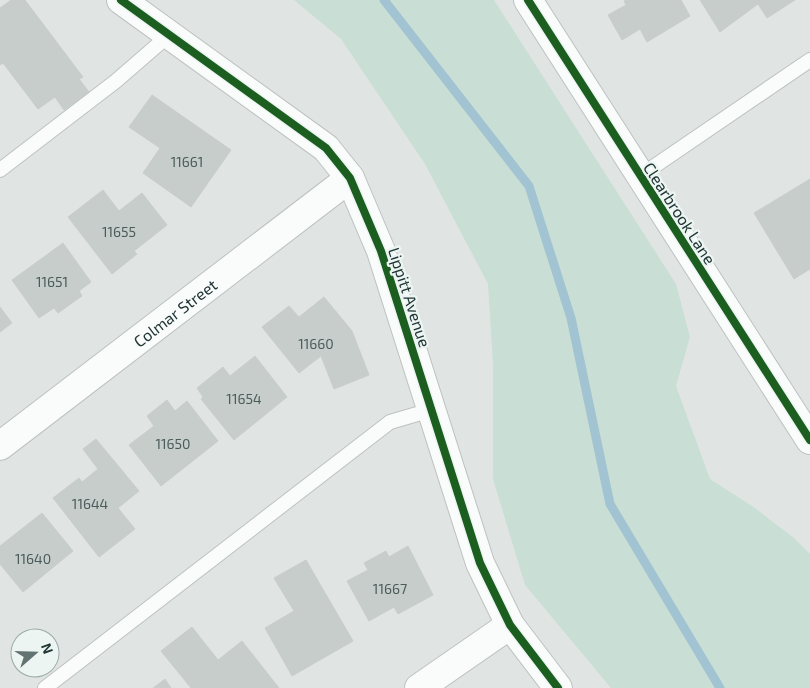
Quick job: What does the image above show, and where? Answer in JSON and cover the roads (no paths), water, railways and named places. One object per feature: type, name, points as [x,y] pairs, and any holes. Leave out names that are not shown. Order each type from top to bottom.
[{"type":"street","name":"Lippitt Avenue","points":[[121,0],[326,148],[350,178],[381,251],[480,563],[510,625],[558,688]]},
{"type":"street","name":"Clearbrook Lane","points":[[528,0],[810,440]]},
{"type":"street","name":"Colmar Street","points":[[0,446],[350,178]]},
{"type":"street","points":[[419,688],[510,625]]},
{"type":"lane","points":[[0,170],[116,81],[169,35]]},
{"type":"lane","points":[[640,176],[810,60]]},
{"type":"lane","points":[[45,688],[390,422],[432,410]]},
{"type":"waterway","points":[[384,0],[529,186],[571,318],[610,504],[720,688]]}]
